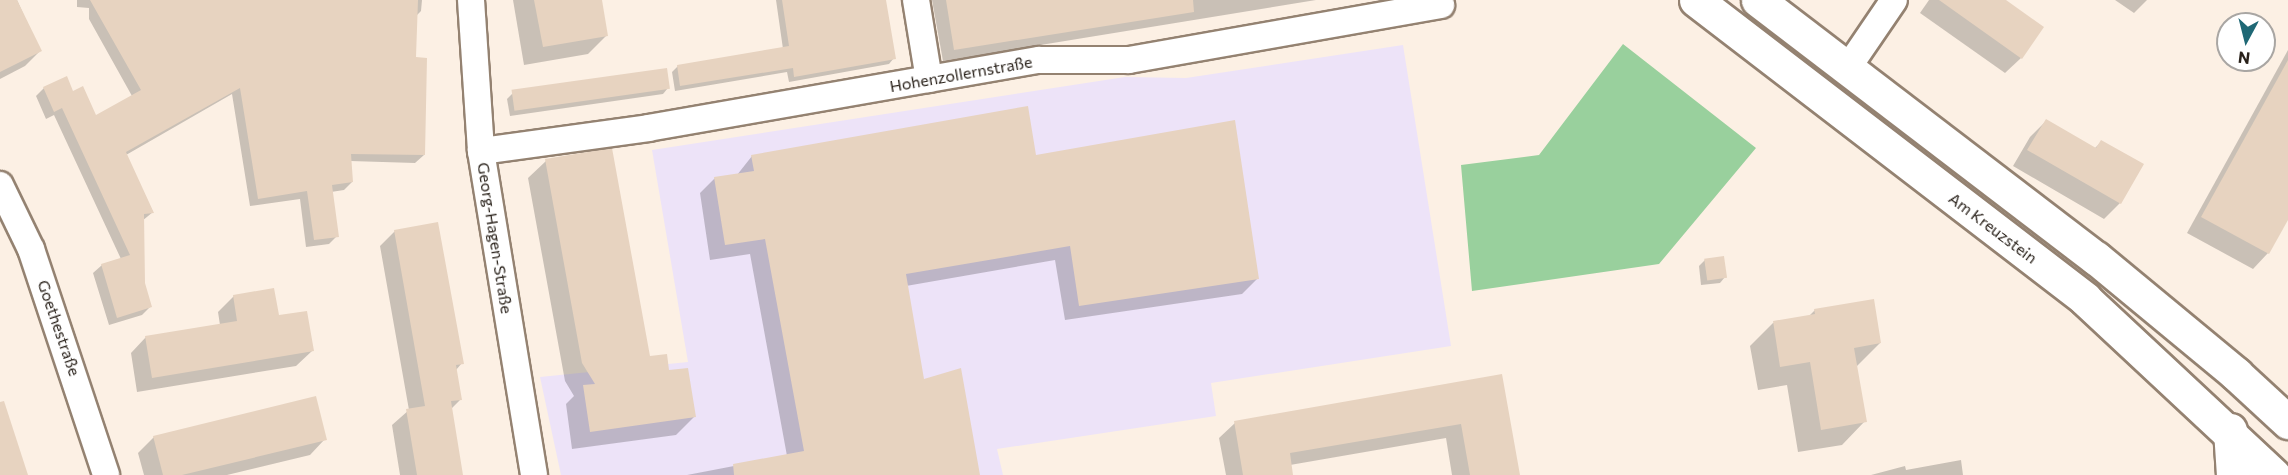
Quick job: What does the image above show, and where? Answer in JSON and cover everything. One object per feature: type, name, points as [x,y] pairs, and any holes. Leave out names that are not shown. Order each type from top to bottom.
[{"type":"main road","name":"Am Kreuzstein","points":[[1696,0],[2085,299],[2230,430],[2274,475]]},
{"type":"main road","points":[[1758,0],[2096,258],[2236,374],[2288,422]]},
{"type":"main road","points":[[2230,430],[2233,475]]},
{"type":"street","name":"Georg-Hagen-Straße","points":[[471,0],[481,151],[534,475]]},
{"type":"street","points":[[916,0],[929,79]]},
{"type":"street","points":[[1847,69],[1894,0]]},
{"type":"street","name":"Hohenzollernstraße","points":[[481,151],[648,128],[1040,60],[1129,60],[1441,5]]},
{"type":"street","name":"Goethestraße","points":[[0,185],[31,249],[106,475]]},
{"type":"shaded area","points":[[1403,45],[1451,346],[1211,383],[1216,416],[997,449],[1003,475],[561,475],[540,377],[688,362],[652,150],[1125,77],[1186,78]]},
{"type":"green space","points":[[1623,44],[1756,148],[1659,264],[1472,291],[1461,165],[1539,155]]},
{"type":"building","points":[[0,0],[17,0],[42,51],[0,72]]},
{"type":"building","points":[[90,0],[418,0],[416,57],[427,58],[425,155],[351,154],[353,182],[332,185],[339,237],[314,240],[307,191],[258,199],[240,88],[126,152],[154,213],[144,214],[145,283],[152,307],[117,318],[101,264],[130,255],[62,108],[54,112],[43,87],[67,76],[73,91],[83,86],[96,115],[141,90]]},
{"type":"building","points":[[534,0],[602,0],[608,36],[543,47]]},
{"type":"building","points":[[782,0],[886,0],[896,59],[794,77],[793,68],[680,86],[677,65],[789,46]]},
{"type":"building","points":[[946,0],[1193,0],[1194,12],[954,50]]},
{"type":"building","points":[[1939,0],[2006,0],[2044,27],[2022,59]]},
{"type":"building","points":[[2288,60],[2288,220],[2269,254],[2201,217]]},
{"type":"building","points":[[667,68],[670,89],[514,111],[512,90]]},
{"type":"building","points":[[1028,106],[1036,155],[1235,120],[1259,279],[1079,306],[1070,246],[906,274],[924,379],[961,368],[980,475],[734,475],[733,464],[804,451],[765,239],[725,245],[714,177],[754,171],[751,155]]},
{"type":"building","points":[[2046,119],[2096,148],[2101,140],[2144,164],[2121,204],[2027,150]]},
{"type":"building","points":[[612,148],[650,356],[667,354],[669,370],[688,368],[696,417],[590,432],[583,385],[595,384],[582,363],[545,159]]},
{"type":"building","points":[[438,222],[464,364],[456,365],[462,400],[451,401],[463,475],[417,475],[406,409],[425,406],[394,230]]},
{"type":"building","points":[[1724,256],[1727,278],[1707,281],[1704,259]]},
{"type":"building","points":[[274,288],[279,315],[307,311],[314,351],[152,378],[145,336],[237,321],[233,295]]},
{"type":"building","points":[[1874,299],[1881,343],[1854,348],[1867,422],[1821,430],[1810,362],[1780,367],[1773,321],[1815,314],[1814,309]]},
{"type":"building","points":[[1502,374],[1520,475],[1470,475],[1461,424],[1290,453],[1293,475],[1243,475],[1234,421]]},
{"type":"building","points":[[316,396],[327,440],[182,475],[163,475],[153,436]]},
{"type":"building","points":[[4,401],[28,475],[0,475],[0,402]]}]
